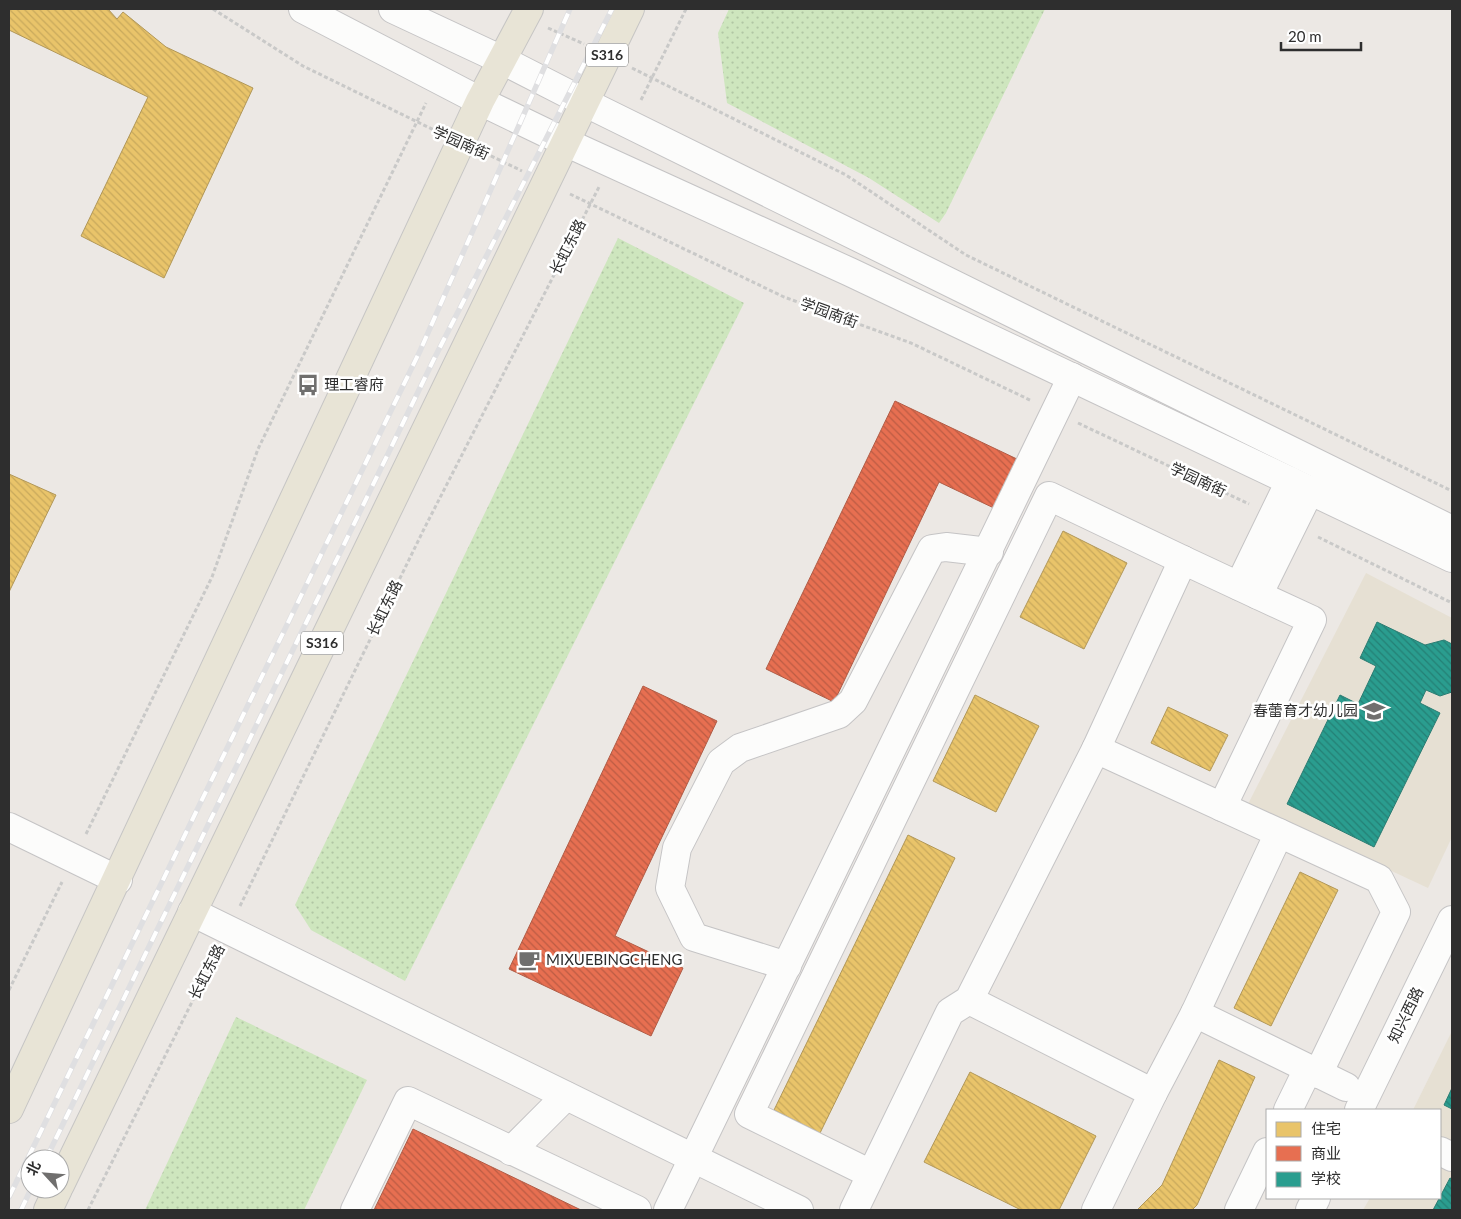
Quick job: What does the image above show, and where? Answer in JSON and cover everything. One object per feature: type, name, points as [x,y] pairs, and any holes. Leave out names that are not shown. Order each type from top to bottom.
[{"type":"main road","name":"S316","points":[[70,1163],[630,9]]},
{"type":"main road","points":[[9,1109],[118,880],[480,101],[527,13]]},
{"type":"street","points":[[303,9],[480,101],[565,142],[850,272],[1452,558]]},
{"type":"street","points":[[393,9],[502,60],[1452,530]]},
{"type":"street","points":[[668,1210],[989,552],[1072,377]]},
{"type":"street","points":[[1249,590],[1300,486]]},
{"type":"street","points":[[871,1174],[749,1114],[1049,496],[1312,620],[1222,807]]},
{"type":"street","points":[[787,966],[694,937],[670,888],[677,848],[721,762],[740,748],[839,714],[853,701],[932,550],[946,547],[989,552]]},
{"type":"street","points":[[854,1210],[950,1012],[969,1000],[1096,749],[1183,560]]},
{"type":"street","points":[[1096,749],[1379,879],[1396,912],[1313,1071],[1289,1109]]},
{"type":"street","points":[[9,827],[118,880]]},
{"type":"street","points":[[1096,1210],[1153,1093],[1195,1014],[1279,834]]},
{"type":"street","points":[[192,912],[800,1210]]},
{"type":"street","name":"知兴西路","points":[[1352,1099],[1452,920]]},
{"type":"street","points":[[969,1000],[1153,1093]]},
{"type":"street","points":[[1195,1014],[1313,1071],[1352,1099]]},
{"type":"street","points":[[512,1150],[566,1096]]},
{"type":"street","points":[[355,1210],[408,1101],[636,1210]]},
{"type":"street","points":[[1441,1151],[1452,1157]]},
{"type":"street","points":[[1239,1210],[1266,1154]]},
{"type":"path","name":"学园南街","points":[[213,9],[304,66],[417,124],[461,142],[784,297],[911,343],[1283,520],[1452,603]]},
{"type":"path","points":[[630,123],[686,9]]},
{"type":"path","points":[[527,13],[846,175],[966,255],[1452,491]]},
{"type":"path","points":[[9,990],[212,577],[258,449],[438,79]]},
{"type":"path","name":"长虹东路","points":[[88,1210],[228,930],[424,529],[612,162]]},
{"type":"shaded area","name":"春蕾育才幼儿园","points":[[1366,573],[1452,618],[1452,837],[1428,888],[1248,804]]},
{"type":"shaded area","points":[[1452,1031],[1452,1210],[1363,1210],[1369,1199],[1441,1199],[1441,1109],[1413,1109]]},
{"type":"green space","points":[[729,9],[1045,9],[946,213],[939,223],[869,178],[727,103],[718,33]]},
{"type":"green space","points":[[618,238],[744,303],[405,981],[311,930],[295,905]]},
{"type":"green space","points":[[236,1017],[367,1080],[304,1210],[145,1210]]},
{"type":"building: 住宅","points":[[9,9],[108,9],[117,19],[123,12],[166,47],[253,88],[164,278],[81,236],[148,97],[9,30]]},
{"type":"building: 住宅","points":[[9,474],[56,495],[9,592]]},
{"type":"building: 住宅","points":[[1063,531],[1127,563],[1084,649],[1020,617]]},
{"type":"building: 住宅","points":[[975,695],[1039,726],[996,812],[933,781]]},
{"type":"building: 住宅","points":[[1168,707],[1228,735],[1210,771],[1151,743]]},
{"type":"building: 住宅","points":[[908,835],[955,858],[820,1133],[774,1110]]},
{"type":"building: 住宅","points":[[1300,872],[1338,890],[1271,1026],[1234,1008]]},
{"type":"building: 住宅","points":[[1219,1060],[1255,1077],[1197,1205],[1192,1210],[1137,1210],[1162,1185]]},
{"type":"building: 住宅","points":[[970,1072],[1096,1136],[1059,1210],[1021,1210],[924,1162]]},
{"type":"building: 商业","points":[[895,401],[1019,460],[996,509],[939,482],[834,702],[766,669]]},
{"type":"building: 商业","points":[[643,686],[717,721],[615,936],[683,968],[651,1036],[509,969]]},
{"type":"building: 商业","points":[[413,1129],[581,1210],[374,1210]]},
{"type":"building: 学校","points":[[1377,622],[1425,645],[1444,640],[1452,644],[1452,692],[1440,696],[1426,690],[1420,703],[1440,713],[1374,847],[1287,804],[1340,695],[1358,704],[1376,666],[1360,658]]},
{"type":"building: 学校","points":[[1452,1088],[1452,1109],[1444,1105]]},
{"type":"building: 学校","points":[[1450,1178],[1452,1179],[1452,1210],[1433,1210],[1439,1199],[1441,1199],[1441,1195]]},
{"type":"railway","points":[[9,1197],[420,351],[570,9]]},
{"type":"railway","points":[[51,1149],[434,359],[612,9]]},
{"type":"railway","points":[[21,1210],[26,1199]]},
{"type":"place","name":"理工睿府","points":[[308,385]]},
{"type":"place","name":"春蕾育才幼儿园","points":[[1374,711]]},
{"type":"place","name":"MIXUEBINGCHENG","points":[[529,960]]}]
